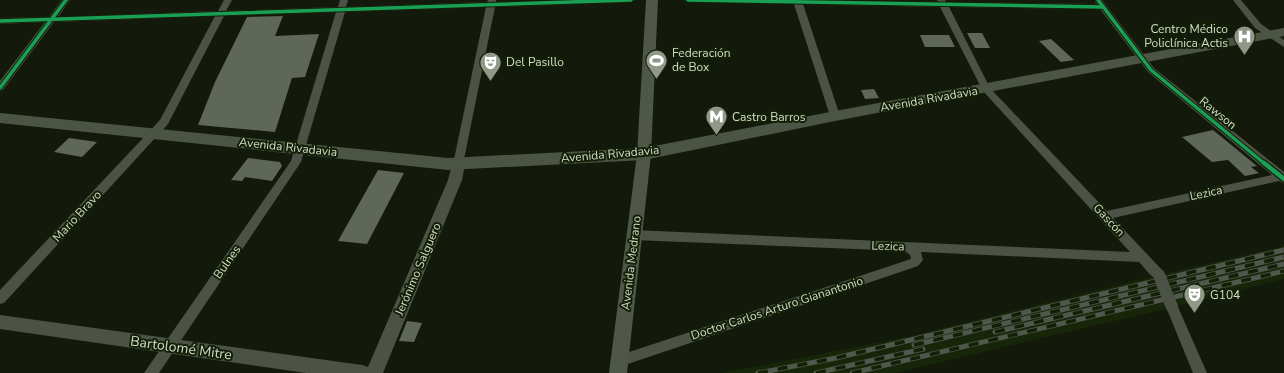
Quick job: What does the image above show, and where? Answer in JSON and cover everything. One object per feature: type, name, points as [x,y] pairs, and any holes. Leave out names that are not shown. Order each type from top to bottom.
[{"type":"main road","name":"Avenida Medrano","points":[[618,367],[644,154],[652,0]]},
{"type":"main road","name":"Avenida Rivadavia","points":[[0,118],[458,164],[644,154],[835,116],[1142,60],[1284,32]]},
{"type":"street","points":[[0,88],[66,0]]},
{"type":"street","name":"Mario Bravo","points":[[0,298],[164,122],[228,0]]},
{"type":"street","points":[[0,21],[221,13],[343,4],[631,0]]},
{"type":"street","points":[[688,0],[1101,4]]},
{"type":"street","points":[[1237,0],[1258,26],[1284,44]]},
{"type":"street","points":[[797,1],[835,116]]},
{"type":"street","points":[[458,164],[491,2]]},
{"type":"street","name":"Gascón","points":[[942,3],[986,89],[1158,275],[1200,373]]},
{"type":"street","name":"Bulnes","points":[[151,373],[296,162],[343,4]]},
{"type":"street","name":"Rawson","points":[[1101,4],[1151,70],[1283,177]]},
{"type":"street","name":"Jerónimo Salguero","points":[[374,373],[455,180],[458,164]]},
{"type":"street","name":"Lezica","points":[[1105,216],[1283,177]]},
{"type":"street","name":"Lezica","points":[[633,235],[1142,257]]},
{"type":"street","name":"Doctor Carlos Arturo Gianantonio","points":[[618,367],[914,263],[917,260],[917,255],[908,246]]},
{"type":"street","name":"Bartolomé Mitre","points":[[0,322],[362,373]]},
{"type":"shaded area","points":[[1284,246],[1284,279],[1161,310],[895,373],[722,373],[907,337]]},
{"type":"building","points":[[283,16],[275,36],[319,34],[305,77],[292,78],[275,132],[198,125],[215,82],[247,17]]},
{"type":"building","points":[[967,33],[982,33],[990,48],[975,48]]},
{"type":"building","points":[[920,35],[949,35],[955,47],[925,47]]},
{"type":"building","points":[[1051,39],[1074,60],[1061,62],[1039,41]]},
{"type":"building","points":[[874,89],[879,98],[865,99],[861,90]]},
{"type":"building","points":[[1213,130],[1257,166],[1251,167],[1259,173],[1245,176],[1228,160],[1212,162],[1182,137]]},
{"type":"building","points":[[69,138],[97,142],[82,157],[54,152]]},
{"type":"building","points":[[248,158],[280,162],[282,166],[272,181],[245,177],[242,181],[231,180]]},
{"type":"building","points":[[378,170],[404,173],[367,244],[338,241]]},
{"type":"building","points":[[407,321],[422,323],[414,342],[399,341]]},
{"type":"railway","points":[[758,373],[836,358],[1284,250]]},
{"type":"railway","points":[[914,345],[1284,257]]},
{"type":"railway","points":[[995,332],[1284,264]]},
{"type":"railway","points":[[852,373],[1284,271]]},
{"type":"railway","points":[[816,373],[923,349]]},
{"type":"cycle path","points":[[0,88],[66,0]]},
{"type":"cycle path","points":[[0,21],[631,0]]},
{"type":"cycle path","points":[[688,0],[1103,7]]},
{"type":"cycle path","points":[[1098,0],[1151,70],[1284,179]]},
{"type":"place","name":"Centro Médico Policlínica Actis","points":[[1244,56]]},
{"type":"place","name":"Federación de Box","points":[[656,80]]},
{"type":"place","name":"Del Pasillo","points":[[490,82]]},
{"type":"place","name":"Castro Barros","points":[[716,136]]},
{"type":"place","name":"G104","points":[[1195,314]]}]
